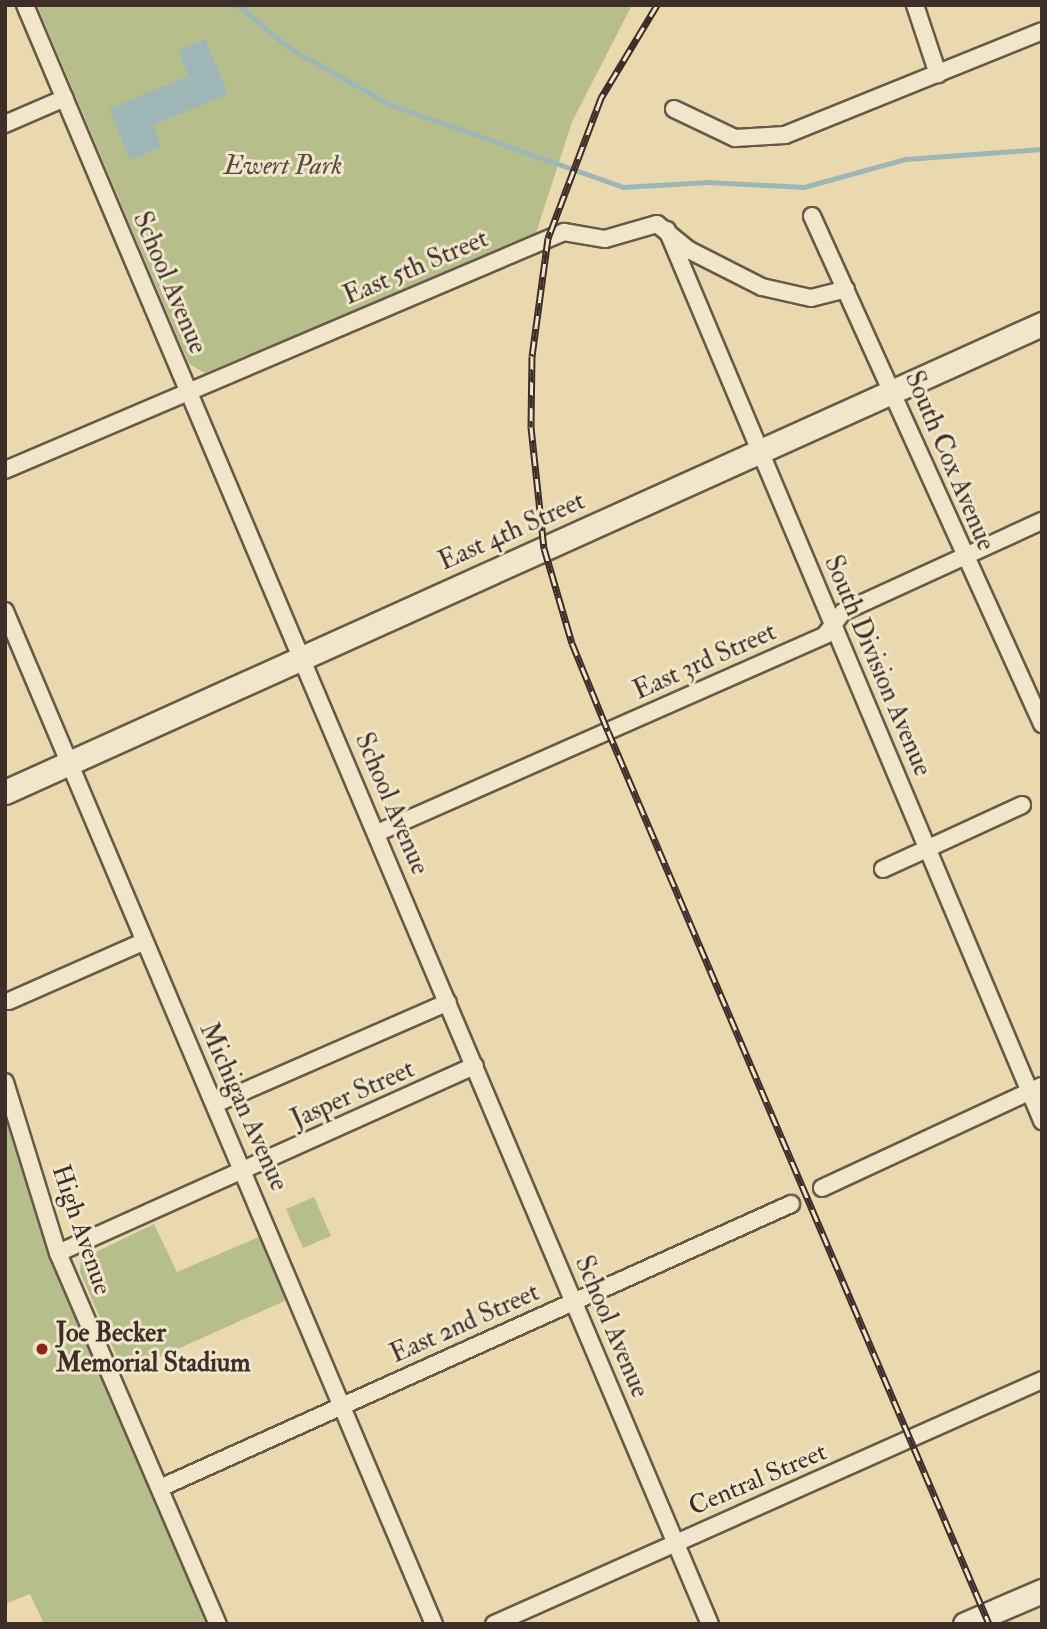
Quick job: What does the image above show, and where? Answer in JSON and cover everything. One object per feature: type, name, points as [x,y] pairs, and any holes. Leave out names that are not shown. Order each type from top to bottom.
[{"type":"street","name":"School Avenue","points":[[25,5],[710,1624]]},
{"type":"street","points":[[915,5],[938,74]]},
{"type":"street","points":[[674,109],[735,138],[762,140],[806,128],[1042,31]]},
{"type":"street","points":[[5,124],[65,98]]},
{"type":"street","name":"South Cox Avenue","points":[[812,216],[963,557],[1042,724]]},
{"type":"street","name":"East 5th Street","points":[[5,470],[556,234],[571,232],[605,239],[648,225],[661,225],[667,230]]},
{"type":"street","points":[[667,230],[689,250],[773,290],[811,298],[846,289]]},
{"type":"street","name":"South Division Avenue","points":[[667,230],[928,849],[1036,1088],[1042,1121]]},
{"type":"street","name":"East 4th Street","points":[[5,792],[1042,324]]},
{"type":"street","name":"East 3rd Street","points":[[377,834],[825,635],[844,612],[1042,521]]},
{"type":"street","name":"Michigan Avenue","points":[[5,611],[143,942],[245,1170],[433,1624]]},
{"type":"street","points":[[883,869],[1022,805]]},
{"type":"street","points":[[9,1001],[143,942]]},
{"type":"street","points":[[215,1104],[448,1002]]},
{"type":"street","name":"Jasper Street","points":[[58,1253],[475,1066]]},
{"type":"street","name":"High Avenue","points":[[5,1082],[58,1253],[218,1624]]},
{"type":"street","points":[[822,1188],[1036,1088]]},
{"type":"street","name":"East 2nd Street","points":[[160,1488],[791,1204]]},
{"type":"street","name":"Central Street","points":[[494,1624],[1042,1380]]},
{"type":"street","points":[[965,1624],[1042,1591]]},
{"type":"green space","name":"Ewert Park","points":[[37,5],[632,5],[572,122],[535,236],[205,373],[189,364]]},
{"type":"green space","name":"Joe Becker Memorial Stadium","points":[[5,1105],[51,1258],[208,1624],[44,1624],[30,1594],[5,1604]]},
{"type":"green space","points":[[314,1197],[331,1236],[303,1248],[286,1209]]},
{"type":"green space","points":[[154,1224],[177,1272],[261,1236],[289,1299],[124,1373],[80,1272],[81,1259]]},
{"type":"water","points":[[205,39],[228,94],[153,125],[161,147],[130,160],[109,109],[188,76],[178,51]]},
{"type":"waterway","points":[[238,5],[288,47],[389,104],[623,187],[708,182],[804,187],[906,159],[1042,149]]},
{"type":"railway","points":[[657,5],[601,98],[548,238],[532,356],[531,427],[544,548],[572,643],[608,731],[989,1624]]},
{"type":"place","name":"Joe Becker Memorial Stadium","points":[[42,1349]]}]
